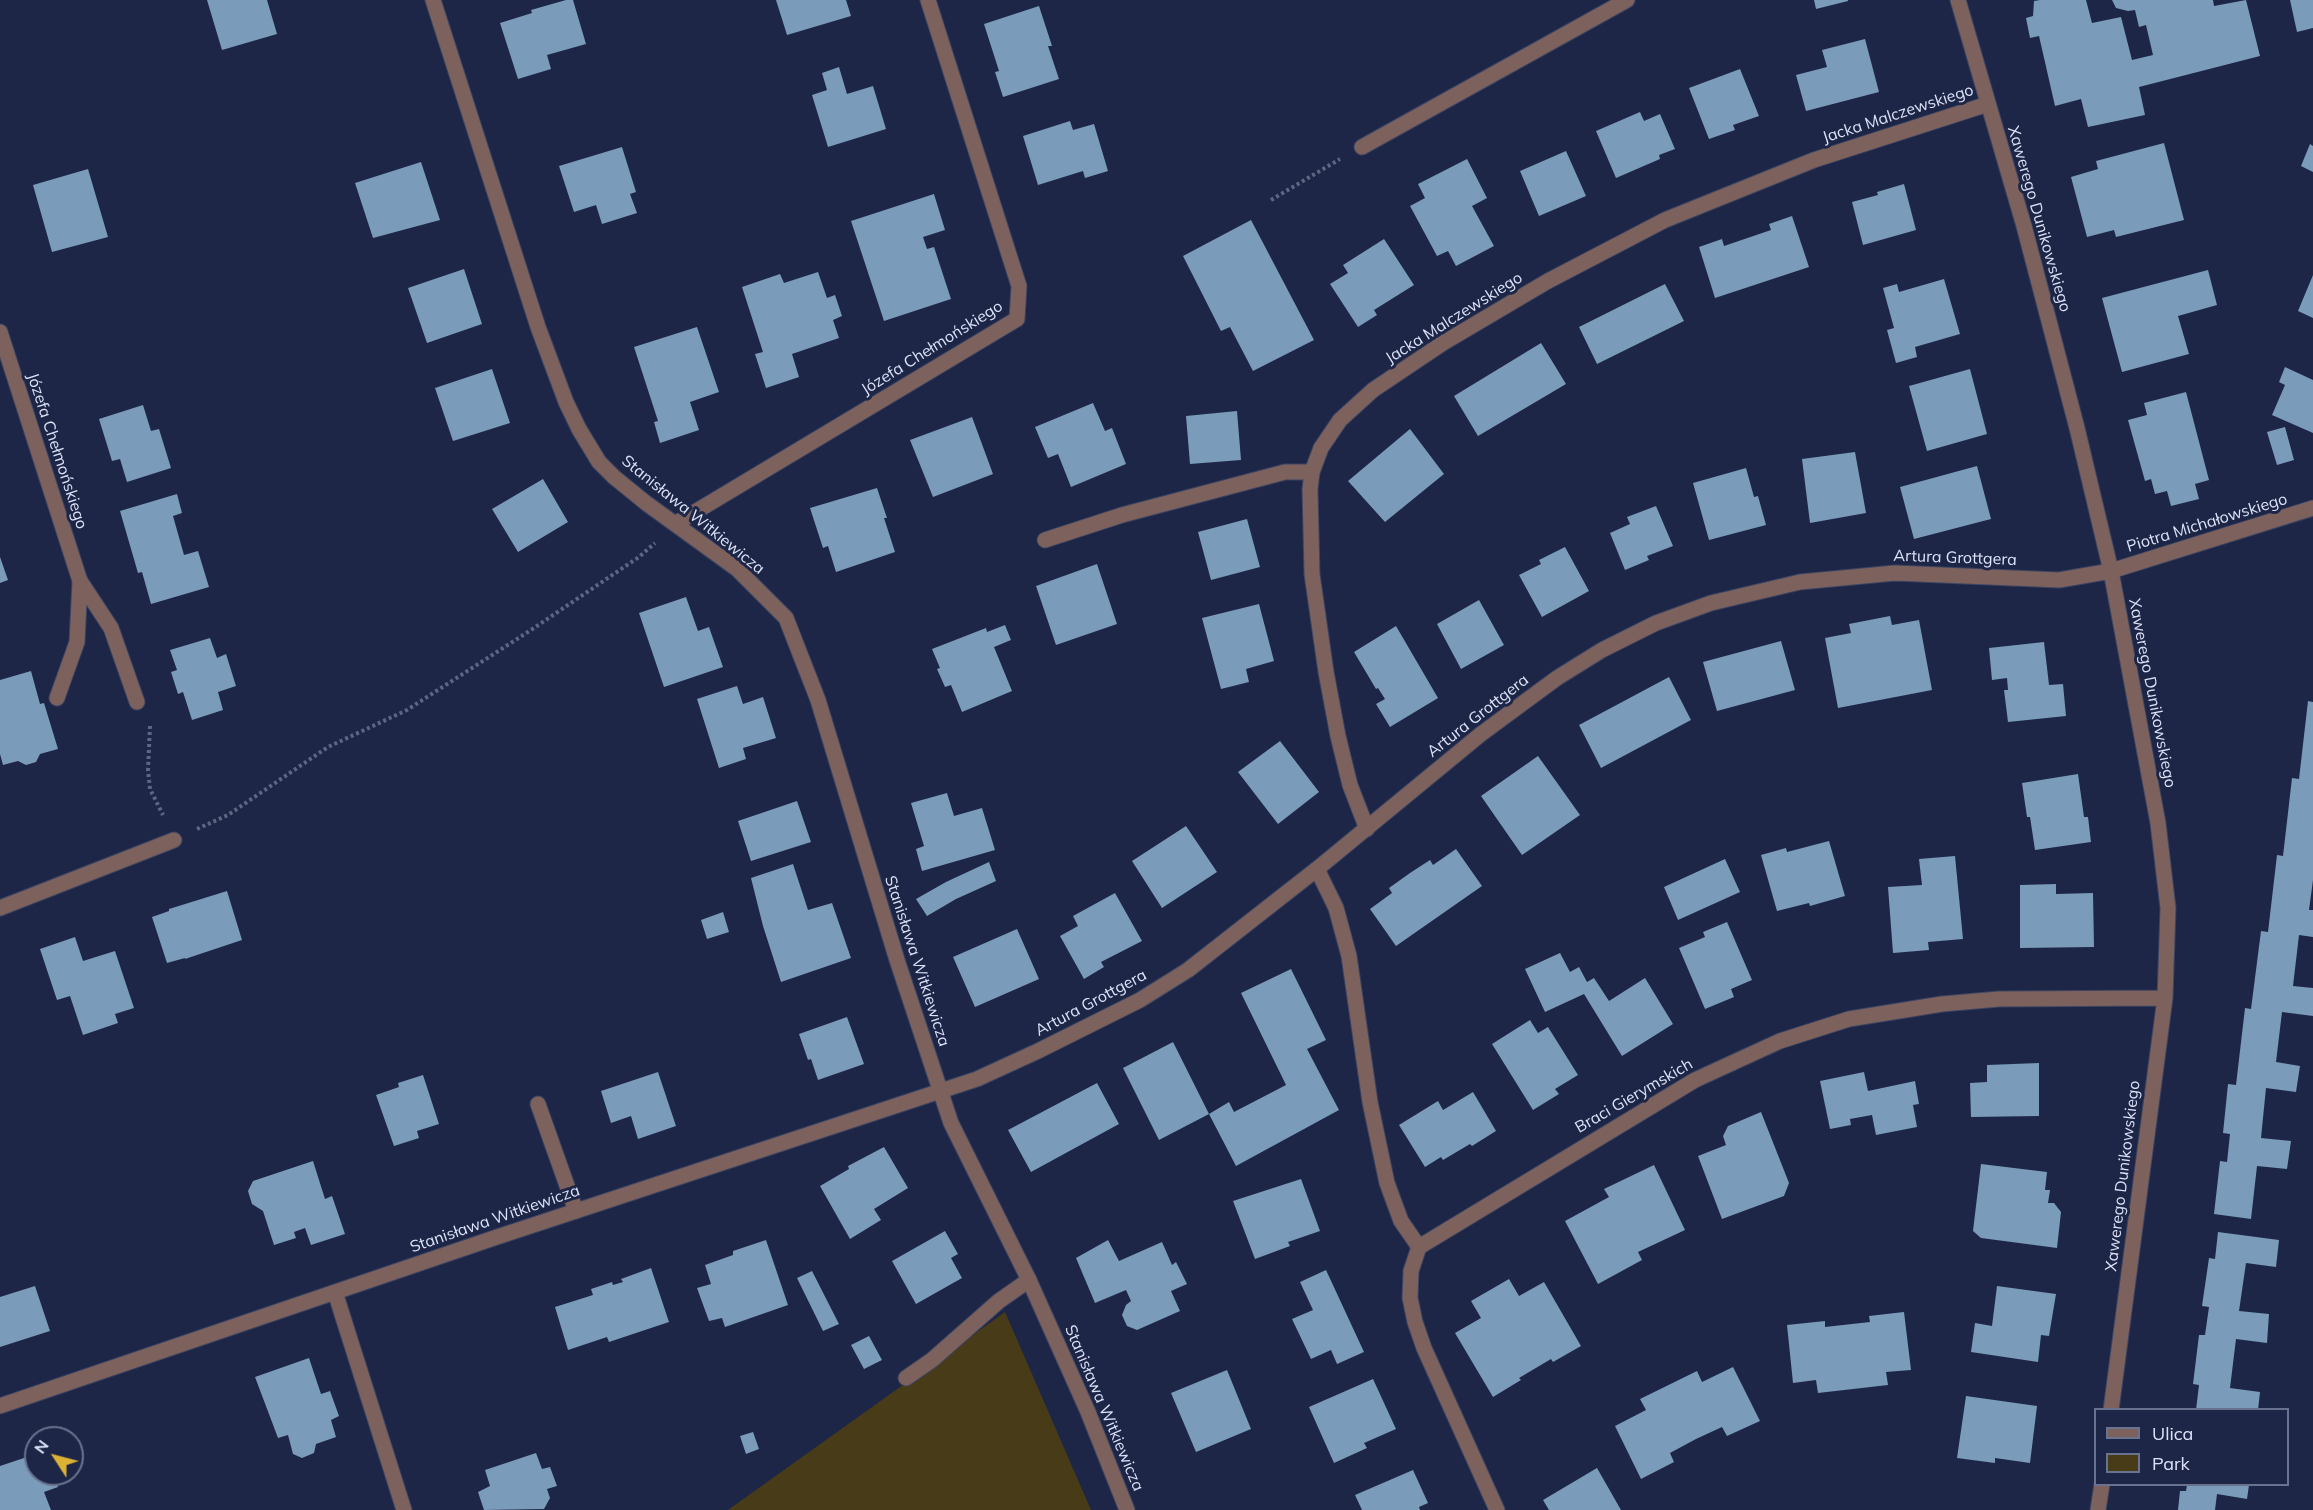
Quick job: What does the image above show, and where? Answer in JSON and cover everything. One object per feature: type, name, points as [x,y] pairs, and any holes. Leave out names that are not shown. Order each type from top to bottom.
[{"type":"street","name":"Stanisława Witkiewicza","points":[[433,0],[538,327],[566,402],[579,429],[599,462],[630,490],[737,569],[786,618],[818,700],[897,960],[951,1123],[1029,1280],[1088,1412],[1128,1510]]},
{"type":"street","name":"Józefa Chełmońskiego","points":[[675,524],[1017,319],[1019,286],[928,0]]},
{"type":"street","points":[[1362,147],[1627,0]]},
{"type":"street","name":"Xawerego Dunikowskiego","points":[[1958,0],[2024,226],[2077,428],[2111,571],[2159,833],[2168,908],[2164,998],[2111,1408]]},
{"type":"street","name":"Jacka Malczewskiego","points":[[1367,829],[1348,775],[1326,672],[1312,574],[1310,489],[1312,472],[1321,448],[1340,420],[1373,390],[1443,343],[1548,281],[1665,220],[1803,164],[1988,104]]},
{"type":"street","name":"Józefa Chełmońskiego","points":[[0,332],[80,581]]},
{"type":"street","points":[[1045,540],[1122,514],[1285,472],[1312,472]]},
{"type":"street","name":"Piotra Michałowskiego","points":[[2111,571],[2313,508]]},
{"type":"street","name":"Artura Grottgera","points":[[941,1091],[977,1079],[1038,1051],[1140,1000],[1188,970],[1367,829],[1480,734],[1557,678],[1602,650],[1656,623],[1711,603],[1800,582],[1895,573],[2059,580],[2111,571]]},
{"type":"street","points":[[57,699],[77,642],[80,581]]},
{"type":"street","points":[[80,581],[111,628],[137,702]]},
{"type":"street","points":[[0,908],[174,840]]},
{"type":"street","points":[[1317,869],[1336,908],[1349,956],[1370,1102],[1387,1183],[1401,1221],[1419,1247],[1411,1271],[1410,1298],[1415,1322],[1424,1348],[1497,1510]]},
{"type":"street","name":"Braci Gierymskich","points":[[1419,1247],[1695,1080],[1780,1041],[1849,1019],[1942,1004],[1999,999],[2164,998]]},
{"type":"street","name":"Stanisława Witkiewicza","points":[[0,1406],[576,1211],[941,1091]]},
{"type":"street","points":[[538,1104],[576,1211]]},
{"type":"street","points":[[906,1378],[932,1360],[999,1301],[1029,1280]]},
{"type":"street","points":[[335,1292],[404,1510]]},
{"type":"street","points":[[2098,1510],[2102,1486]]},
{"type":"path","points":[[1271,200],[1362,147]]},
{"type":"path","points":[[174,840],[228,815],[328,747],[407,710],[639,557],[675,524]]},
{"type":"path","points":[[137,702],[150,713],[148,770],[150,789],[163,815]]},
{"type":"green space","points":[[1005,1312],[1091,1510],[728,1510]]},
{"type":"building","points":[[207,0],[267,0],[277,34],[222,50]]},
{"type":"building","points":[[573,0],[586,44],[547,55],[551,69],[518,79],[500,23],[532,13],[531,10]]},
{"type":"building","points":[[776,0],[846,0],[851,16],[787,35]]},
{"type":"building","points":[[1814,0],[1848,0],[1848,1],[1816,9]]},
{"type":"building","points":[[2086,0],[2092,23],[2121,17],[2132,60],[2153,55],[2146,25],[2139,27],[2135,10],[2116,8],[2112,0],[2213,0],[2214,6],[2246,0],[2260,56],[2139,87],[2145,115],[2088,127],[2081,99],[2055,106],[2039,36],[2030,38],[2026,18],[2033,16],[2034,1]]},
{"type":"building","points":[[2290,0],[2313,0],[2313,28],[2297,32]]},
{"type":"building","points":[[1039,6],[1052,46],[1048,46],[1059,79],[1003,97],[995,72],[999,71],[984,24]]},
{"type":"building","points":[[1865,39],[1879,92],[1806,111],[1796,75],[1827,67],[1822,50]]},
{"type":"building","points":[[839,67],[847,94],[873,86],[886,129],[828,147],[812,95],[827,90],[822,73]]},
{"type":"building","points":[[1740,69],[1759,116],[1733,125],[1735,130],[1709,139],[1689,88]]},
{"type":"building","points":[[1640,112],[1644,121],[1660,114],[1675,149],[1659,155],[1660,159],[1616,178],[1596,131]]},
{"type":"building","points":[[1070,121],[1073,130],[1094,124],[1108,171],[1085,178],[1083,171],[1038,185],[1023,136]]},
{"type":"building","points":[[2164,143],[2184,220],[2116,237],[2114,230],[2087,237],[2071,177],[2098,169],[2096,161]]},
{"type":"building","points":[[2310,144],[2313,146],[2313,172],[2301,166]]},
{"type":"building","points":[[622,147],[636,192],[630,194],[637,213],[602,224],[596,205],[574,212],[559,166]]},
{"type":"building","points":[[1566,151],[1586,196],[1539,216],[1520,171]]},
{"type":"building","points":[[1467,159],[1487,198],[1472,206],[1494,246],[1456,266],[1448,251],[1437,256],[1410,206],[1425,198],[1418,184]]},
{"type":"building","points":[[421,162],[440,220],[373,238],[355,183]]},
{"type":"building","points":[[88,169],[108,237],[52,252],[33,185]]},
{"type":"building","points":[[1904,184],[1916,230],[1863,245],[1852,202],[1878,195],[1877,192]]},
{"type":"building","points":[[934,194],[945,230],[923,237],[927,249],[934,247],[951,299],[884,321],[851,221]]},
{"type":"building","points":[[1792,216],[1809,267],[1715,298],[1699,247],[1722,239],[1724,246],[1771,230],[1769,224]]},
{"type":"building","points":[[1251,220],[1314,340],[1253,371],[1230,327],[1221,331],[1183,256]]},
{"type":"building","points":[[1384,239],[1414,285],[1374,310],[1377,315],[1358,327],[1330,284],[1348,273],[1343,265]]},
{"type":"building","points":[[464,269],[482,324],[427,343],[408,288]]},
{"type":"building","points":[[2208,270],[2217,305],[2178,316],[2189,354],[2122,372],[2102,298]]},
{"type":"building","points":[[818,272],[827,298],[835,295],[842,316],[833,320],[839,338],[792,354],[799,377],[766,388],[755,354],[763,352],[742,287],[780,274],[784,283]]},
{"type":"building","points":[[2313,275],[2313,318],[2298,311]]},
{"type":"building","points":[[1944,279],[1960,334],[1915,347],[1917,357],[1896,363],[1887,330],[1894,328],[1883,288],[1897,284],[1899,292]]},
{"type":"building","points":[[1665,284],[1684,321],[1597,364],[1579,327]]},
{"type":"building","points":[[697,327],[719,392],[690,402],[699,430],[660,443],[654,422],[658,421],[634,347]]},
{"type":"building","points":[[1541,343],[1566,384],[1478,436],[1454,396]]},
{"type":"building","points":[[2285,367],[2313,380],[2313,433],[2272,415],[2285,385],[2279,382]]},
{"type":"building","points":[[492,369],[510,423],[453,441],[435,388]]},
{"type":"building","points":[[1970,369],[1987,434],[1927,451],[1909,386]]},
{"type":"building","points":[[2186,392],[2209,480],[2195,484],[2199,499],[2171,506],[2167,491],[2155,494],[2151,479],[2145,481],[2128,420],[2147,415],[2144,403]]},
{"type":"building","points":[[1093,403],[1105,431],[1112,428],[1126,464],[1071,487],[1058,454],[1048,458],[1035,427]]},
{"type":"building","points":[[143,405],[151,431],[159,429],[171,468],[127,482],[120,459],[112,461],[99,419]]},
{"type":"building","points":[[1237,411],[1241,460],[1190,464],[1186,416]]},
{"type":"building","points":[[972,417],[993,474],[933,497],[910,440]]},
{"type":"building","points":[[2285,427],[2294,460],[2277,465],[2267,432]]},
{"type":"building","points":[[1410,429],[1444,474],[1385,522],[1348,481]]},
{"type":"building","points":[[1855,452],[1866,513],[1810,523],[1802,459]]},
{"type":"building","points":[[1977,466],[1991,519],[1914,539],[1900,487]]},
{"type":"building","points":[[1746,468],[1754,497],[1758,496],[1766,525],[1709,540],[1693,483]]},
{"type":"building","points":[[543,479],[568,522],[518,552],[492,509]]},
{"type":"building","points":[[877,488],[895,552],[836,572],[828,546],[823,548],[810,508]]},
{"type":"building","points":[[177,494],[182,513],[173,516],[184,555],[198,551],[209,587],[151,604],[142,572],[138,573],[120,511]]},
{"type":"building","points":[[1656,506],[1673,546],[1647,556],[1649,560],[1625,570],[1610,533],[1630,524],[1627,517]]},
{"type":"building","points":[[1247,519],[1260,567],[1211,580],[1198,532]]},
{"type":"building","points":[[1565,547],[1589,591],[1542,617],[1519,575],[1541,564],[1539,560]]},
{"type":"building","points":[[0,557],[8,580],[0,583]]},
{"type":"building","points":[[1097,564],[1117,624],[1056,645],[1036,586]]},
{"type":"building","points":[[686,597],[698,631],[709,627],[723,667],[664,687],[639,613]]},
{"type":"building","points":[[1479,600],[1504,645],[1461,669],[1437,624]]},
{"type":"building","points":[[1259,604],[1274,661],[1246,669],[1249,682],[1221,689],[1202,618]]},
{"type":"building","points":[[1890,616],[1892,625],[1919,620],[1932,690],[1838,708],[1825,638],[1851,633],[1849,624]]},
{"type":"building","points":[[1005,625],[1011,640],[994,647],[1012,691],[962,712],[951,685],[945,687],[932,649],[986,628],[987,632]]},
{"type":"building","points":[[1396,626],[1438,698],[1390,727],[1376,704],[1385,699],[1378,688],[1376,689],[1354,652]]},
{"type":"building","points":[[210,638],[217,658],[226,654],[236,686],[218,692],[223,710],[192,720],[183,692],[178,694],[171,672],[177,670],[170,650]]},
{"type":"building","points":[[1781,641],[1795,690],[1717,711],[1703,662]]},
{"type":"building","points":[[2044,642],[2049,685],[2063,684],[2066,716],[2008,722],[2004,690],[2008,690],[2007,678],[1992,680],[1989,648]]},
{"type":"building","points":[[31,671],[40,704],[44,703],[58,749],[40,754],[36,762],[26,765],[18,761],[3,765],[0,754],[0,680]]},
{"type":"building","points":[[1669,677],[1691,720],[1601,768],[1579,725]]},
{"type":"building","points":[[737,686],[743,704],[763,697],[776,738],[743,748],[746,759],[719,768],[697,699]]},
{"type":"building","points":[[2308,701],[2313,702],[2313,880],[2309,910],[2313,910],[2313,937],[2299,935],[2293,986],[2313,988],[2313,1016],[2282,1012],[2276,1062],[2300,1066],[2296,1092],[2266,1088],[2261,1138],[2291,1141],[2287,1169],[2257,1166],[2251,1219],[2214,1214],[2220,1161],[2227,1162],[2230,1134],[2223,1133],[2228,1084],[2236,1085],[2245,1008],[2251,1009],[2261,931],[2268,932],[2277,855],[2283,856],[2292,778],[2299,779]]},
{"type":"building","points":[[1280,741],[1319,792],[1278,824],[1238,772]]},
{"type":"building","points":[[1538,756],[1580,815],[1522,855],[1481,796]]},
{"type":"building","points":[[2078,774],[2084,817],[2088,817],[2091,842],[2035,850],[2022,783]]},
{"type":"building","points":[[947,793],[954,816],[982,808],[995,850],[922,871],[916,849],[924,846],[911,803]]},
{"type":"building","points":[[797,801],[811,842],[751,861],[738,821]]},
{"type":"building","points":[[1186,826],[1217,872],[1162,908],[1132,861]]},
{"type":"building","points":[[1829,841],[1845,896],[1810,906],[1809,903],[1777,911],[1761,855],[1786,848],[1787,852]]},
{"type":"building","points":[[1456,849],[1482,886],[1396,946],[1370,909],[1392,893],[1389,888],[1410,873],[1430,860],[1433,865]]},
{"type":"building","points":[[1955,856],[1963,939],[1928,942],[1929,950],[1893,953],[1888,887],[1922,885],[1919,859]]},
{"type":"building","points":[[1725,859],[1740,892],[1678,920],[1664,887]]},
{"type":"building","points":[[989,862],[996,881],[956,899],[927,916],[916,899]]},
{"type":"building","points":[[793,864],[808,910],[832,903],[851,958],[781,982],[751,878]]},
{"type":"building","points":[[2056,884],[2056,894],[2093,893],[2094,947],[2020,948],[2020,885]]},
{"type":"building","points":[[227,891],[242,940],[167,963],[152,917],[169,911],[169,909]]},
{"type":"building","points":[[1115,893],[1142,941],[1101,962],[1104,967],[1084,979],[1060,936],[1078,926],[1073,916]]},
{"type":"building","points":[[723,912],[729,932],[707,939],[701,920]]},
{"type":"building","points":[[1727,922],[1752,980],[1731,989],[1734,997],[1705,1009],[1679,948],[1705,937],[1703,932]]},
{"type":"building","points":[[1017,929],[1039,979],[975,1007],[953,957]]},
{"type":"building","points":[[75,937],[83,961],[115,951],[134,1008],[115,1014],[118,1023],[83,1035],[70,996],[57,1000],[40,949]]},
{"type":"building","points":[[1560,953],[1570,972],[1579,967],[1587,982],[1594,978],[1609,1001],[1645,978],[1673,1024],[1622,1056],[1584,994],[1545,1012],[1525,969]]},
{"type":"building","points":[[1291,969],[1326,1040],[1307,1049],[1339,1110],[1236,1166],[1209,1114],[1229,1102],[1234,1112],[1286,1085],[1241,993]]},
{"type":"building","points":[[847,1017],[864,1064],[818,1080],[799,1034]]},
{"type":"building","points":[[1530,1020],[1538,1033],[1548,1027],[1578,1075],[1555,1089],[1559,1094],[1533,1110],[1492,1044]]},
{"type":"building","points":[[1173,1042],[1209,1114],[1159,1140],[1123,1068]]},
{"type":"building","points":[[2039,1063],[2039,1116],[1971,1117],[1970,1083],[1987,1082],[1987,1065]]},
{"type":"building","points":[[658,1072],[676,1126],[638,1139],[631,1116],[611,1123],[601,1091]]},
{"type":"building","points":[[1864,1072],[1868,1091],[1915,1081],[1919,1104],[1913,1105],[1917,1127],[1876,1135],[1872,1115],[1850,1119],[1851,1125],[1830,1129],[1820,1081]]},
{"type":"building","points":[[423,1075],[439,1124],[417,1131],[419,1138],[394,1146],[376,1095],[399,1087],[398,1083]]},
{"type":"building","points":[[1097,1083],[1119,1124],[1031,1172],[1008,1130]]},
{"type":"building","points":[[1473,1092],[1496,1131],[1472,1146],[1470,1144],[1443,1160],[1441,1157],[1425,1167],[1399,1125],[1438,1101],[1443,1110]]},
{"type":"building","points":[[1761,1112],[1789,1183],[1784,1196],[1722,1219],[1698,1156],[1726,1145],[1723,1136],[1728,1126]]},
{"type":"building","points":[[884,1147],[908,1188],[874,1209],[881,1220],[850,1239],[820,1186],[849,1169],[848,1166]]},
{"type":"building","points":[[313,1161],[325,1199],[332,1196],[345,1234],[311,1245],[305,1228],[294,1232],[296,1238],[274,1245],[263,1211],[252,1204],[248,1191],[253,1181]]},
{"type":"building","points":[[1981,1164],[2047,1172],[2045,1190],[2050,1190],[2048,1203],[2054,1203],[2061,1212],[2057,1248],[1981,1238],[1973,1231]]},
{"type":"building","points":[[1654,1165],[1685,1230],[1638,1252],[1642,1260],[1598,1284],[1565,1221],[1609,1197],[1604,1189]]},
{"type":"building","points":[[1301,1179],[1320,1231],[1288,1242],[1290,1246],[1255,1259],[1233,1201]]},
{"type":"building","points":[[945,1231],[958,1254],[951,1258],[962,1278],[916,1304],[892,1261]]},
{"type":"building","points":[[2218,1232],[2279,1240],[2276,1267],[2246,1263],[2239,1311],[2269,1314],[2267,1343],[2236,1339],[2230,1388],[2260,1392],[2258,1408],[2196,1408],[2199,1385],[2193,1384],[2199,1335],[2205,1335],[2209,1307],[2202,1306],[2209,1258],[2215,1259]]},
{"type":"building","points":[[766,1240],[788,1305],[725,1327],[722,1318],[709,1321],[697,1288],[711,1284],[705,1265],[733,1255],[733,1251]]},
{"type":"building","points":[[1108,1240],[1119,1261],[1162,1242],[1172,1265],[1176,1262],[1187,1284],[1171,1291],[1180,1311],[1137,1330],[1127,1326],[1122,1315],[1126,1305],[1131,1301],[1126,1290],[1095,1303],[1076,1258]]},
{"type":"building","points":[[651,1268],[669,1322],[609,1342],[607,1337],[568,1350],[555,1307],[593,1295],[591,1289],[612,1282],[613,1285],[623,1282],[621,1279]]},
{"type":"building","points":[[1326,1270],[1364,1352],[1337,1364],[1331,1350],[1311,1359],[1292,1319],[1313,1310],[1300,1282]]},
{"type":"building","points":[[812,1271],[839,1324],[823,1331],[797,1278]]},
{"type":"building","points":[[1509,1279],[1519,1296],[1544,1282],[1581,1346],[1553,1362],[1551,1359],[1493,1397],[1455,1333],[1481,1318],[1471,1301]]},
{"type":"building","points":[[35,1286],[50,1331],[0,1347],[0,1297]]},
{"type":"building","points":[[1997,1286],[2056,1294],[2049,1336],[2041,1335],[2038,1362],[1971,1352],[1975,1323],[1992,1326]]},
{"type":"building","points":[[1904,1312],[1911,1370],[1886,1372],[1888,1385],[1818,1393],[1816,1380],[1793,1383],[1787,1325],[1825,1321],[1825,1327],[1870,1322],[1869,1316]]},
{"type":"building","points":[[869,1336],[882,1360],[864,1369],[851,1345]]},
{"type":"building","points":[[309,1358],[321,1394],[330,1391],[339,1416],[331,1420],[336,1437],[316,1444],[314,1453],[302,1458],[293,1454],[288,1435],[278,1438],[255,1377]]},
{"type":"building","points":[[1733,1367],[1760,1421],[1727,1436],[1722,1427],[1696,1439],[1670,1453],[1674,1462],[1641,1479],[1615,1426],[1646,1410],[1640,1399],[1697,1371],[1702,1382]]},
{"type":"building","points":[[1227,1370],[1251,1429],[1196,1452],[1171,1393]]},
{"type":"building","points":[[1373,1379],[1396,1429],[1364,1443],[1367,1448],[1334,1463],[1309,1407]]},
{"type":"building","points":[[1966,1396],[2037,1406],[2030,1463],[1995,1458],[1995,1463],[1957,1458]]},
{"type":"building","points":[[753,1432],[759,1449],[746,1454],[740,1436]]},
{"type":"building","points":[[536,1453],[542,1469],[550,1467],[557,1486],[547,1489],[550,1498],[544,1509],[484,1510],[478,1492],[490,1486],[485,1470]]},
{"type":"building","points":[[24,1458],[24,1486],[58,1486],[44,1492],[51,1510],[0,1510],[0,1466]]},
{"type":"building","points":[[1597,1468],[1621,1510],[1549,1510],[1543,1500]]},
{"type":"building","points":[[1413,1470],[1428,1503],[1419,1507],[1420,1510],[1362,1510],[1355,1495]]},
{"type":"building","points":[[2187,1486],[2249,1486],[2247,1499],[2217,1494],[2215,1510],[2178,1510],[2180,1491],[2186,1491]]}]
